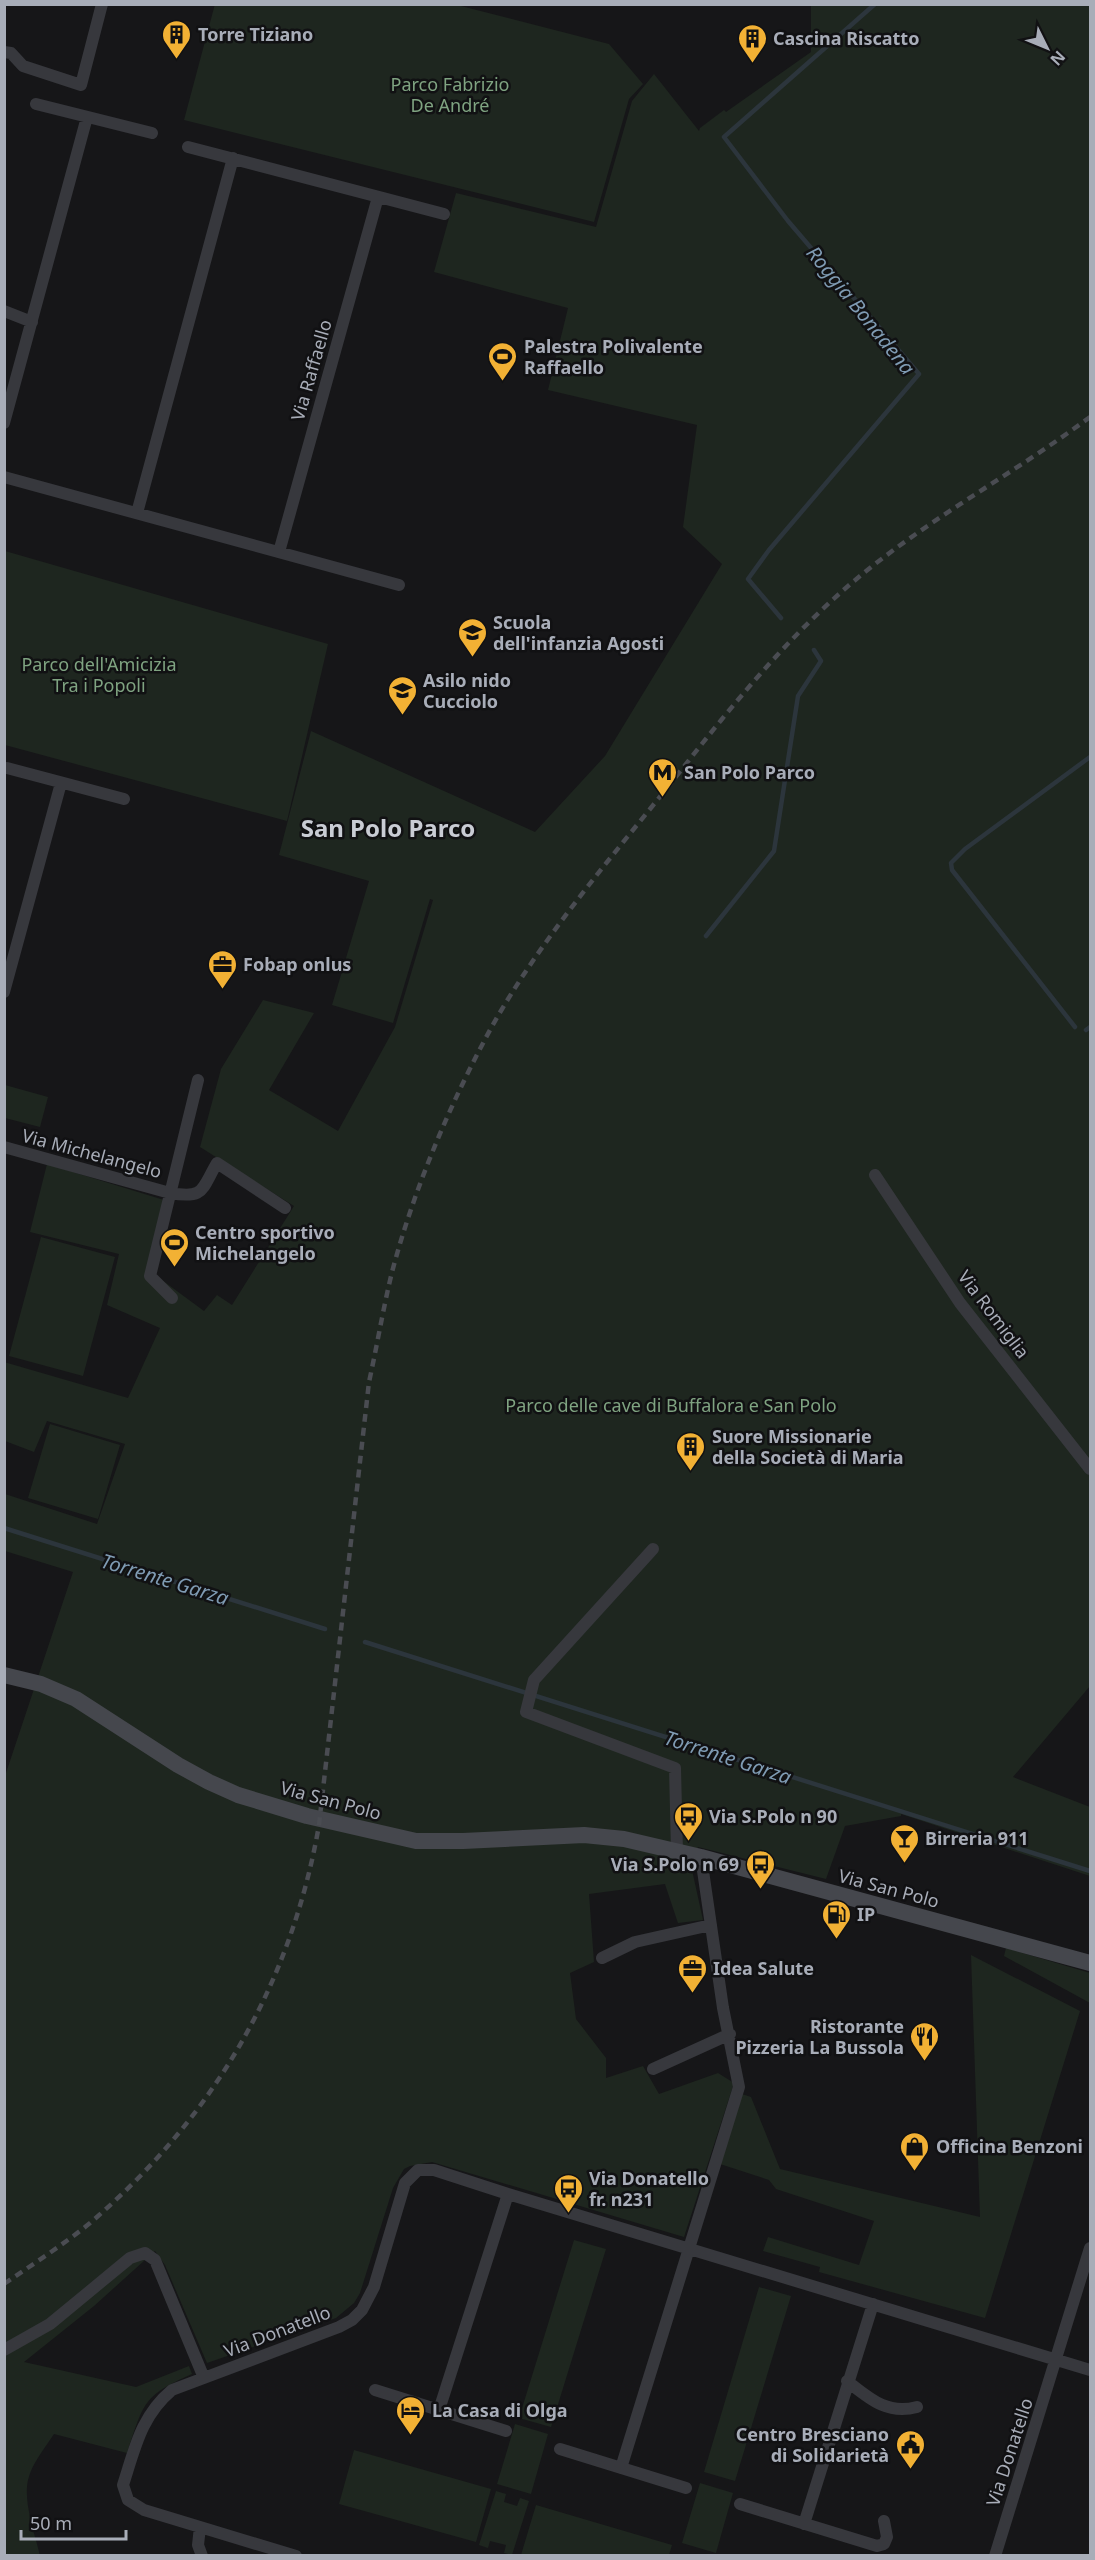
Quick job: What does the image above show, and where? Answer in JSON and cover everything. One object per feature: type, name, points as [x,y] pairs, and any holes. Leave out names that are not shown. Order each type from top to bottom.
[{"type":"main road","name":"Via San Polo","points":[[4,1675],[41,1684],[76,1699],[209,1782],[238,1795],[307,1816],[416,1840],[463,1842],[584,1834],[624,1839],[701,1857],[1090,1962]]},
{"type":"street","points":[[4,52],[11,53],[23,66],[81,85],[102,4]]},
{"type":"street","points":[[36,104],[152,133]]},
{"type":"street","points":[[4,423],[87,117]]},
{"type":"street","points":[[188,147],[444,214]]},
{"type":"street","points":[[137,513],[233,158]]},
{"type":"street","name":"Via Raffaello","points":[[279,552],[378,197]]},
{"type":"street","points":[[4,310],[32,322]]},
{"type":"street","points":[[4,477],[399,585]]},
{"type":"street","points":[[7,768],[124,799]]},
{"type":"street","points":[[4,992],[61,783]]},
{"type":"street","name":"Via Michelangelo","points":[[172,1298],[150,1276],[198,1080]]},
{"type":"street","name":"Via Michelangelo","points":[[4,1147],[170,1193],[191,1196],[200,1193],[217,1163],[285,1208]]},
{"type":"street","name":"Via Romiglia","points":[[875,1175],[960,1303],[1090,1469]]},
{"type":"street","points":[[653,1549],[534,1680],[526,1712],[675,1768],[677,1852]]},
{"type":"street","points":[[621,2468],[740,2086],[723,2008],[701,1857]]},
{"type":"street","points":[[602,1958],[635,1942],[711,1925]]},
{"type":"street","points":[[653,2069],[730,2034]]},
{"type":"street","name":"Via Donatello","points":[[200,2527],[144,2510],[128,2500],[123,2485],[146,2418],[156,2403],[172,2390],[339,2327],[352,2320],[362,2310],[374,2288],[405,2183],[418,2170],[434,2170],[1090,2370]]},
{"type":"street","points":[[439,2410],[508,2194]]},
{"type":"street","name":"Via Donatello","points":[[995,2556],[1090,2248]]},
{"type":"street","points":[[4,2350],[50,2324],[130,2258],[145,2253],[154,2260],[158,2267],[204,2378]]},
{"type":"street","points":[[804,2524],[873,2304]]},
{"type":"street","points":[[847,2381],[879,2405],[898,2410],[917,2408]]},
{"type":"street","points":[[375,2390],[506,2431]]},
{"type":"street","points":[[560,2449],[686,2488]]},
{"type":"street","points":[[740,2504],[877,2546],[884,2544],[887,2537],[884,2521]]},
{"type":"street","points":[[202,2556],[198,2545],[200,2527],[275,2552],[296,2556]]},
{"type":"green space","name":"Parco Fabrizio De André","points":[[215,4],[457,5],[609,44],[643,84],[629,99],[594,222],[184,120]]},
{"type":"green space","name":"Parco delle cave di Buffalora e San Polo","points":[[811,5],[1090,5],[1090,1686],[1013,1777],[1090,1807],[1090,1876],[901,1814],[901,1816],[845,1826],[826,1879],[698,1847],[692,1870],[703,1920],[678,1923],[665,1884],[589,1894],[594,1962],[570,1973],[576,2019],[606,2058],[606,2078],[643,2066],[659,2094],[718,2073],[734,2083],[684,2237],[432,2162],[410,2166],[404,2169],[393,2188],[360,2293],[354,2303],[336,2318],[207,2363],[165,2265],[155,2251],[94,2306],[24,2362],[136,2387],[189,2366],[192,2374],[163,2389],[147,2403],[137,2423],[127,2453],[54,2434],[32,2468],[28,2480],[28,2508],[40,2556],[4,2555],[4,1779],[73,1572],[5,1551],[5,1494],[97,1524],[125,1444],[47,1421],[34,1452],[5,1441],[4,1362],[128,1398],[160,1328],[107,1305],[119,1254],[30,1232],[47,1164],[164,1200],[147,1269],[204,1311],[217,1295],[232,1305],[294,1206],[200,1147],[221,1069],[263,1000],[314,1013],[269,1090],[338,1131],[395,1027],[433,900],[430,899],[393,1023],[332,1005],[369,881],[279,855],[311,731],[535,832],[605,756],[722,564],[683,527],[697,425],[548,390],[568,308],[434,272],[456,193],[596,227],[632,101],[654,74],[699,131],[724,110],[726,112],[811,52]]},
{"type":"green space","name":"Parco dell'Amicizia Tra i Popoli","points":[[5,551],[328,644],[287,821],[5,745]]},
{"type":"green space","points":[[5,1085],[48,1097],[40,1127],[5,1118]]},
{"type":"green space","points":[[41,1237],[115,1257],[83,1376],[9,1356]]},
{"type":"green space","points":[[50,1424],[120,1445],[98,1519],[28,1498]]},
{"type":"green space","points":[[1006,1948],[1090,1973],[1090,2003],[1004,1956]]},
{"type":"green space","points":[[971,1955],[1080,2011],[985,2318],[819,2272],[820,2267],[763,2251],[768,2237],[859,2265],[874,2221],[776,2189],[769,2180],[720,2164],[742,2094],[751,2097],[780,2169],[980,2217]]},
{"type":"green space","points":[[574,2240],[606,2249],[551,2427],[519,2418]]},
{"type":"green space","points":[[759,2287],[791,2296],[735,2481],[704,2472]]},
{"type":"green space","points":[[515,2424],[548,2434],[531,2494],[497,2484]]},
{"type":"green space","points":[[354,2450],[491,2489],[476,2542],[339,2504]]},
{"type":"green space","points":[[700,2483],[733,2493],[716,2553],[682,2543]]},
{"type":"green space","points":[[496,2491],[506,2494],[504,2502],[517,2506],[520,2498],[529,2501],[512,2555],[504,2553],[506,2545],[490,2541],[488,2548],[479,2545]]},
{"type":"green space","points":[[536,2505],[672,2545],[669,2555],[521,2555]]},
{"type":"waterway","name":"Roggia Bonadena","points":[[781,618],[748,579],[769,550],[919,374],[788,221],[724,137],[875,4]]},
{"type":"waterway","name":"Roggia Bonadena","points":[[706,936],[774,851],[798,696],[821,661],[814,650]]},
{"type":"waterway","points":[[1075,1027],[952,870],[951,863],[965,849],[1090,757]]},
{"type":"waterway","points":[[1086,1030],[1090,1027]]},
{"type":"waterway","name":"Torrente Garza","points":[[4,1528],[325,1629]]},
{"type":"waterway","name":"Torrente Garza","points":[[365,1642],[1090,1871]]},
{"type":"railway","points":[[4,2284],[90,2223],[134,2182],[174,2139],[209,2093],[240,2045],[267,1994],[289,1940],[306,1884],[319,1825],[369,1382],[392,1272],[411,1210],[434,1148],[460,1088],[490,1030],[529,966],[596,875],[734,704],[807,625],[860,576],[888,554],[1090,417]]},
{"type":"place","name":"Torre Tiziano","points":[[177,60]]},
{"type":"place","name":"Cascina Riscatto","points":[[752,64]]},
{"type":"place","name":"Palestra Polivalente Raffaello","points":[[503,382]]},
{"type":"place","name":"Scuola dell'infanzia Agosti","points":[[472,658]]},
{"type":"place","name":"Asilo nido Cucciolo","points":[[402,716]]},
{"type":"place","name":"San Polo Parco","points":[[663,798]]},
{"type":"place","name":"Fobap onlus","points":[[222,990]]},
{"type":"place","name":"Centro sportivo Michelangelo","points":[[174,1268]]},
{"type":"place","name":"Suore Missionarie della Società di Maria","points":[[691,1472]]},
{"type":"place","name":"Via S.Polo n 90","points":[[688,1842]]},
{"type":"place","name":"Birreria 911","points":[[904,1864]]},
{"type":"place","name":"Via S.Polo n 69","points":[[760,1890]]},
{"type":"place","name":"IP","points":[[836,1940]]},
{"type":"place","name":"Idea Salute","points":[[692,1994]]},
{"type":"place","name":"Ristorante Pizzeria La Bussola","points":[[925,2062]]},
{"type":"place","name":"Officina Benzoni","points":[[915,2172]]},
{"type":"place","name":"Via Donatello fr. n231","points":[[568,2214]]},
{"type":"place","name":"La Casa di Olga","points":[[411,2436]]},
{"type":"place","name":"Centro Bresciano di Solidarietà","points":[[910,2470]]},
{"type":"district","name":"San Polo Parco","points":[[388,827]]}]
